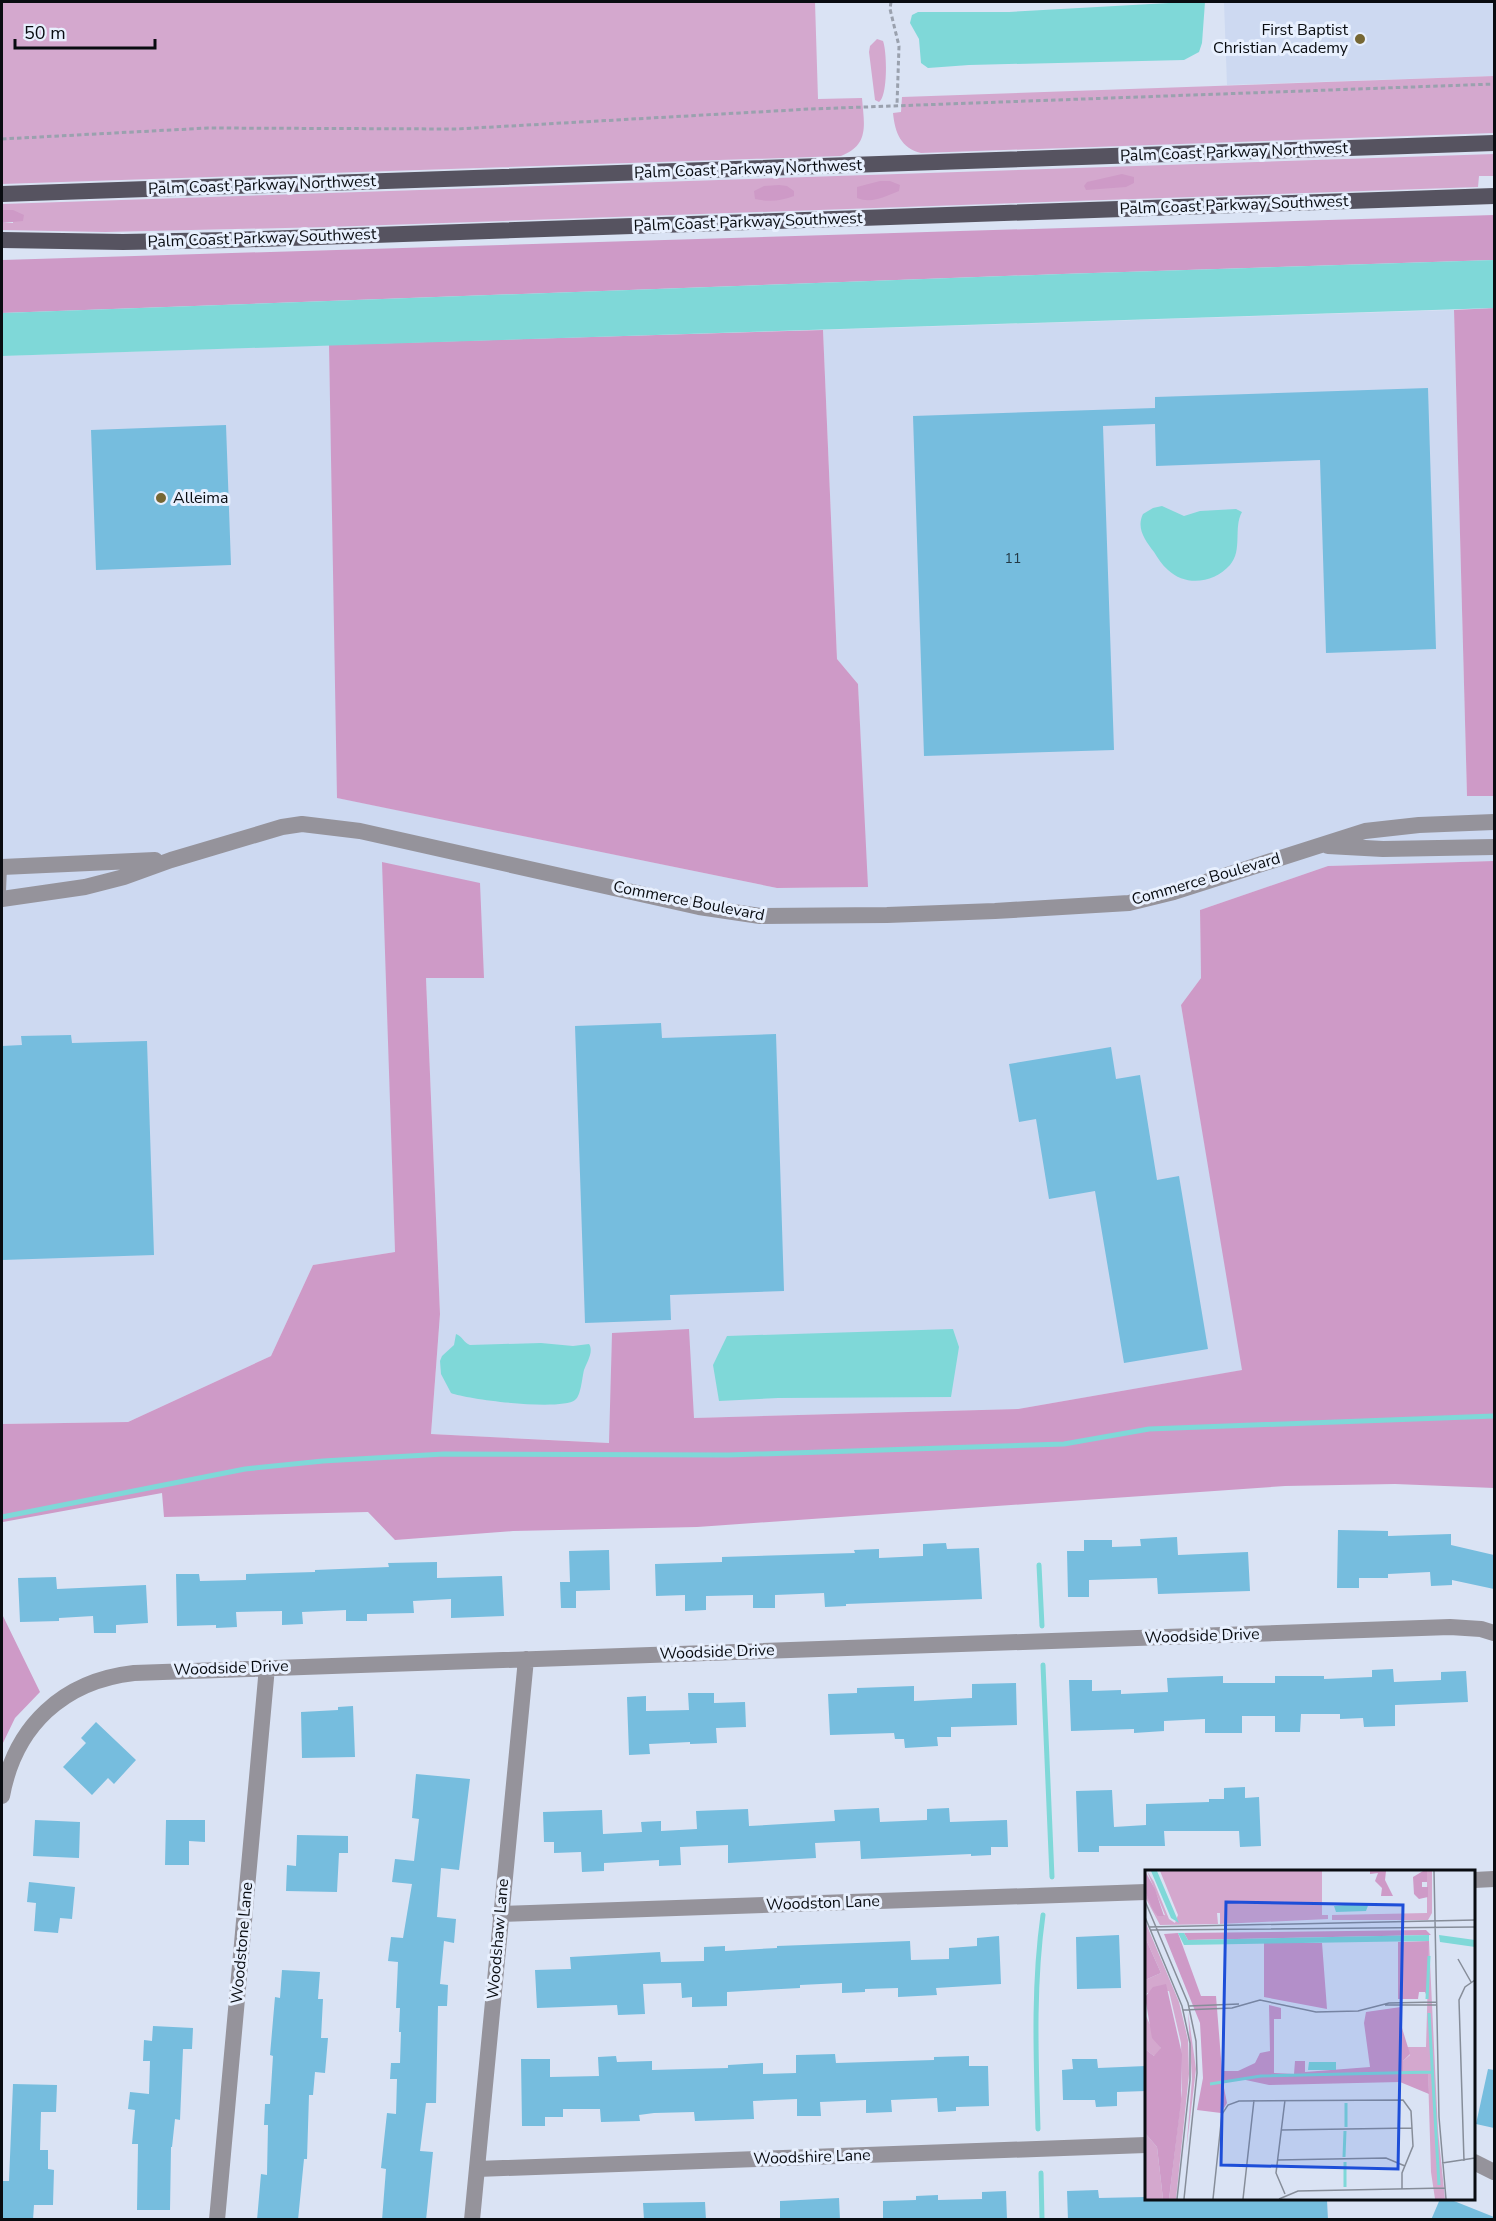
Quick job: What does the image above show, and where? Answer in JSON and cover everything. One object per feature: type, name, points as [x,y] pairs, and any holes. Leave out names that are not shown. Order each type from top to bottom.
[{"type":"main road","name":"Palm Coast Parkway Northwest","points":[[2,194],[1494,143]]},
{"type":"main road","name":"Palm Coast Parkway Southwest","points":[[2,240],[123,242],[241,240],[1494,196]]},
{"type":"street","name":"Commerce Boulevard","points":[[171,860],[282,826],[311,825],[360,831],[699,907],[740,914],[778,917],[981,912],[1129,903],[1174,892],[1365,831],[1388,827],[1494,822]]},
{"type":"street","name":"Commerce Boulevard","points":[[1318,846],[1383,849],[1494,848]]},
{"type":"street","points":[[2,867],[171,860]]},
{"type":"street","points":[[2,899],[85,887],[124,877],[171,860]]},
{"type":"street","name":"Woodside Drive","points":[[2,1796],[11,1761],[31,1728],[58,1701],[84,1686],[111,1677],[145,1672],[1450,1627],[1481,1629],[1494,1633]]},
{"type":"street","name":"Woodshaw Lane","points":[[472,2220],[526,1659]]},
{"type":"street","name":"Woodstone Lane","points":[[217,2220],[267,1667]]},
{"type":"street","points":[[1475,1880],[1494,1880]]},
{"type":"street","name":"Woodston Lane","points":[[500,1914],[1145,1892]]},
{"type":"street","name":"Woodshire Lane","points":[[477,2169],[1145,2145]]},
{"type":"street","points":[[1475,2163],[1494,2172]]},
{"type":"lane","points":[[2,867],[2,891]]},
{"type":"path","points":[[891,2],[890,9],[899,46],[895,105]]},
{"type":"path","points":[[2,139],[208,128],[457,129],[895,105],[1494,84]]},
{"type":"shaded area","points":[[2,2],[815,2],[818,99],[862,98],[863,133],[857,146],[841,156],[2,184]]},
{"type":"shaded area","points":[[1205,2],[1202,43],[1199,52],[1184,60],[928,68],[921,63],[919,39],[910,23],[912,15],[918,12],[1009,12]]},
{"type":"shaded area","name":"First Baptist Christian Academy","points":[[1224,2],[1494,2],[1494,76],[1227,85]]},
{"type":"shaded area","points":[[877,39],[883,41],[886,63],[884,91],[879,102],[875,100],[869,52],[870,46]]},
{"type":"shaded area","points":[[1494,76],[1494,133],[921,153],[908,147],[900,139],[893,113],[901,112],[902,97]]},
{"type":"shaded area","points":[[1494,154],[1494,176],[1479,176],[1478,187],[327,227],[105,232],[2,230],[2,223],[13,223],[13,210],[2,210],[2,204]]},
{"type":"shaded area","points":[[1122,174],[1134,177],[1134,183],[1126,187],[1086,190],[1084,186],[1087,182]]},
{"type":"shaded area","points":[[890,181],[900,185],[899,191],[873,200],[857,198],[857,187]]},
{"type":"shaded area","points":[[764,186],[787,186],[794,191],[794,196],[775,200],[755,199],[754,191]]},
{"type":"shaded area","points":[[2,210],[13,210],[24,215],[23,221],[2,223]]},
{"type":"shaded area","points":[[1494,215],[1494,260],[2,313],[2,260]]},
{"type":"shaded area","points":[[1494,260],[1494,308],[2,356],[2,313]]},
{"type":"shaded area","points":[[1494,308],[1494,796],[1467,796],[1454,310]]},
{"type":"shaded area","points":[[1454,310],[1467,796],[1494,796],[1494,861],[1328,866],[1200,910],[1201,978],[1181,1005],[1243,1370],[1018,1409],[694,1418],[612,1334],[610,1443],[431,1434],[440,1314],[426,978],[383,862],[395,1252],[313,1265],[271,1356],[128,1422],[2,1424],[2,356],[329,345],[338,798],[777,888],[867,887],[858,684],[837,659],[823,330]]},
{"type":"shaded area","points":[[823,330],[837,659],[858,684],[868,887],[777,888],[337,798],[329,345]]},
{"type":"shaded area","points":[[1162,506],[1184,516],[1200,511],[1236,509],[1242,512],[1239,518],[1236,553],[1230,565],[1216,576],[1200,581],[1183,579],[1168,570],[1145,538],[1140,524],[1143,514]]},
{"type":"shaded area","points":[[1494,861],[1494,1488],[1395,1484],[1285,1486],[697,1527],[513,1531],[395,1540],[368,1512],[164,1517],[162,1493],[3,1522],[2,1541],[2,1424],[128,1422],[271,1356],[313,1265],[395,1252],[382,862],[480,883],[484,978],[426,978],[440,1314],[431,1434],[609,1443],[612,1333],[689,1329],[694,1418],[1018,1409],[1242,1370],[1181,1005],[1201,978],[1200,910],[1328,866]]},
{"type":"shaded area","points":[[953,1329],[959,1347],[951,1397],[778,1398],[719,1401],[713,1365],[727,1336]]},
{"type":"shaded area","points":[[456,1334],[470,1345],[541,1343],[573,1346],[589,1344],[590,1353],[579,1395],[575,1400],[552,1405],[494,1401],[451,1393],[441,1374],[440,1361],[454,1345]]},
{"type":"shaded area","points":[[2,1614],[40,1692],[15,1718],[2,1745]]},
{"type":"building","points":[[1428,388],[1436,649],[1326,653],[1320,460],[1156,466],[1155,424],[1103,426],[1114,750],[924,756],[913,416],[1155,408],[1155,397]]},
{"type":"building","name":"Alleima","points":[[226,425],[231,565],[96,570],[91,430]]},
{"type":"building","points":[[661,1023],[662,1038],[776,1034],[784,1291],[670,1295],[671,1320],[585,1323],[575,1026]]},
{"type":"building","points":[[71,1035],[72,1043],[147,1041],[154,1255],[2,1260],[2,1046],[22,1045],[21,1036]]},
{"type":"building","points":[[1111,1047],[1116,1079],[1140,1075],[1157,1180],[1179,1176],[1208,1349],[1124,1363],[1095,1191],[1049,1199],[1036,1119],[1019,1122],[1009,1064]]},
{"type":"building","points":[[1338,1530],[1388,1531],[1388,1536],[1451,1534],[1451,1545],[1494,1555],[1494,1589],[1452,1580],[1452,1585],[1431,1586],[1430,1572],[1388,1574],[1388,1578],[1359,1578],[1359,1588],[1337,1588]]},
{"type":"building","points":[[1177,1537],[1178,1555],[1248,1552],[1250,1591],[1158,1594],[1157,1578],[1089,1580],[1089,1597],[1068,1597],[1067,1551],[1084,1551],[1084,1540],[1112,1540],[1112,1547],[1141,1546],[1140,1539]]},
{"type":"building","points":[[946,1543],[947,1549],[979,1548],[982,1599],[846,1604],[846,1606],[825,1607],[824,1593],[775,1595],[775,1608],[753,1608],[753,1595],[706,1596],[706,1610],[685,1611],[685,1595],[656,1596],[655,1564],[722,1562],[722,1557],[855,1553],[854,1550],[879,1549],[879,1558],[923,1556],[923,1544]]},
{"type":"building","points":[[609,1550],[610,1590],[576,1591],[576,1608],[561,1608],[560,1582],[570,1582],[569,1551]]},
{"type":"building","points":[[437,1562],[437,1578],[502,1576],[504,1616],[451,1618],[451,1599],[413,1601],[414,1613],[367,1614],[367,1621],[346,1621],[346,1610],[302,1612],[303,1624],[282,1625],[282,1611],[236,1612],[237,1627],[177,1626],[176,1574],[199,1574],[200,1581],[246,1580],[246,1574],[315,1572],[315,1570],[389,1567],[388,1563]]},
{"type":"building","points":[[56,1577],[57,1589],[146,1585],[148,1623],[116,1625],[116,1633],[94,1633],[93,1616],[59,1618],[59,1621],[20,1622],[18,1578]]},
{"type":"building","points":[[1393,1669],[1394,1682],[1441,1680],[1441,1672],[1466,1671],[1468,1702],[1395,1705],[1395,1726],[1364,1727],[1363,1718],[1340,1719],[1340,1714],[1301,1714],[1300,1732],[1275,1732],[1275,1716],[1242,1716],[1242,1733],[1205,1733],[1205,1719],[1164,1721],[1164,1731],[1134,1733],[1134,1729],[1071,1731],[1069,1680],[1092,1680],[1092,1691],[1121,1690],[1121,1694],[1168,1692],[1167,1678],[1223,1676],[1223,1683],[1275,1683],[1275,1676],[1324,1676],[1324,1679],[1372,1677],[1372,1670]]},
{"type":"building","points":[[1016,1683],[1017,1725],[951,1727],[951,1737],[937,1737],[938,1746],[905,1748],[904,1739],[895,1739],[894,1733],[830,1735],[828,1694],[857,1693],[857,1688],[914,1686],[914,1701],[972,1698],[972,1684]]},
{"type":"building","points":[[688,1693],[714,1693],[714,1703],[745,1702],[746,1727],[716,1728],[717,1743],[649,1744],[650,1754],[629,1755],[627,1697],[646,1696],[646,1711],[689,1710]]},
{"type":"building","points":[[353,1706],[355,1757],[302,1758],[301,1712],[338,1710],[338,1707]]},
{"type":"building","points":[[96,1722],[136,1760],[114,1784],[108,1778],[92,1795],[63,1767],[86,1743],[81,1738]]},
{"type":"building","points":[[416,1774],[470,1779],[459,1870],[441,1868],[437,1917],[456,1919],[454,1943],[444,1941],[440,1984],[448,1985],[447,2006],[438,2006],[436,2103],[426,2103],[420,2151],[433,2152],[426,2220],[382,2220],[386,2169],[381,2168],[387,2113],[396,2114],[397,2079],[390,2079],[391,2063],[400,2063],[401,2032],[399,2032],[400,2008],[396,2008],[398,1962],[388,1961],[391,1937],[403,1938],[412,1884],[392,1882],[395,1859],[414,1861],[419,1819],[412,1818]]},
{"type":"building","points":[[1245,1787],[1245,1798],[1259,1797],[1261,1846],[1240,1847],[1239,1831],[1164,1831],[1165,1846],[1099,1846],[1099,1852],[1078,1852],[1076,1791],[1112,1790],[1114,1827],[1146,1825],[1146,1804],[1209,1802],[1209,1799],[1224,1799],[1224,1788]]},
{"type":"building","points":[[879,1808],[880,1822],[927,1820],[927,1809],[949,1808],[950,1822],[1007,1820],[1008,1847],[991,1847],[991,1855],[861,1859],[860,1841],[815,1843],[816,1858],[728,1863],[728,1845],[680,1847],[681,1865],[659,1866],[659,1860],[604,1863],[604,1871],[582,1872],[581,1852],[554,1853],[554,1842],[544,1842],[543,1812],[602,1810],[603,1834],[642,1832],[641,1822],[661,1821],[661,1831],[697,1829],[696,1811],[748,1809],[749,1826],[835,1821],[834,1810]]},
{"type":"building","points":[[35,1820],[80,1822],[79,1858],[33,1856]]},
{"type":"building","points":[[166,1820],[205,1820],[205,1842],[189,1841],[189,1865],[165,1865]]},
{"type":"building","points":[[297,1835],[348,1836],[348,1853],[339,1853],[337,1892],[286,1891],[287,1865],[296,1866]]},
{"type":"building","points":[[29,1882],[75,1887],[72,1919],[60,1918],[58,1933],[34,1931],[36,1903],[27,1902]]},
{"type":"building","points":[[1119,1935],[1121,1988],[1077,1989],[1076,1937]]},
{"type":"building","points":[[999,1936],[1001,1984],[936,1988],[937,1995],[898,1997],[898,1988],[865,1989],[865,1992],[842,1993],[842,1983],[800,1985],[800,1988],[727,1992],[727,2006],[692,2007],[692,1997],[682,1998],[681,1983],[643,1984],[645,2014],[618,2015],[617,2005],[537,2008],[535,1970],[571,1969],[570,1957],[660,1952],[661,1962],[704,1961],[704,1947],[725,1946],[725,1951],[777,1948],[777,1946],[910,1941],[911,1960],[949,1959],[949,1948],[977,1946],[977,1938]]},
{"type":"building","points":[[282,1970],[320,1972],[318,1999],[323,1999],[321,2038],[328,2038],[325,2073],[315,2072],[313,2095],[309,2095],[307,2159],[304,2159],[298,2220],[257,2220],[261,2174],[267,2175],[268,2125],[264,2125],[265,2104],[270,2104],[273,2056],[270,2055],[275,1997],[280,1998]]},
{"type":"building","points":[[153,2026],[193,2028],[192,2049],[183,2049],[180,2120],[175,2119],[171,2147],[170,2210],[137,2210],[138,2144],[132,2144],[135,2110],[128,2109],[130,2092],[149,2094],[150,2061],[143,2061],[144,2040],[152,2041]]},
{"type":"building","points":[[835,2054],[836,2063],[934,2060],[934,2057],[969,2056],[969,2066],[988,2066],[989,2106],[956,2107],[956,2111],[938,2112],[937,2098],[891,2100],[892,2112],[866,2113],[866,2100],[820,2102],[821,2116],[797,2116],[797,2099],[753,2101],[754,2119],[695,2121],[694,2112],[654,2113],[639,2115],[640,2121],[601,2122],[600,2109],[563,2109],[563,2117],[545,2117],[545,2126],[522,2126],[521,2059],[550,2059],[550,2077],[599,2076],[598,2057],[616,2056],[617,2062],[652,2061],[652,2070],[728,2068],[728,2065],[763,2063],[763,2074],[796,2073],[796,2055]]},
{"type":"building","points":[[1072,2059],[1097,2059],[1098,2068],[1145,2066],[1145,2091],[1117,2092],[1117,2106],[1096,2107],[1095,2100],[1063,2100],[1062,2070],[1073,2069]]},
{"type":"building","points":[[1488,2069],[1494,2070],[1494,2128],[1476,2124]]},
{"type":"building","points":[[13,2084],[57,2085],[56,2112],[41,2112],[40,2150],[48,2150],[48,2169],[54,2170],[53,2205],[34,2205],[33,2220],[2,2220],[2,2181],[9,2181]]},
{"type":"building","points":[[1098,2190],[1099,2198],[1145,2197],[1145,2200],[1327,2200],[1328,2220],[1068,2220],[1067,2191]]},
{"type":"building","points":[[1006,2191],[1007,2220],[883,2220],[883,2201],[916,2200],[916,2196],[938,2195],[938,2200],[982,2199],[982,2192]]},
{"type":"building","points":[[839,2198],[840,2220],[780,2220],[780,2201]]},
{"type":"building","points":[[1440,2200],[1452,2200],[1494,2217],[1494,2220],[1431,2220]]},
{"type":"building","points":[[705,2202],[706,2220],[644,2220],[643,2203]]},
{"type":"waterway","points":[[2,1517],[245,1469],[323,1461],[444,1454],[728,1455],[1064,1444],[1149,1429],[1494,1416]]},
{"type":"waterway","points":[[1039,1565],[1042,1626]]},
{"type":"waterway","points":[[1043,1665],[1052,1877]]},
{"type":"waterway","points":[[1038,2129],[1036,1995],[1043,1915]]},
{"type":"waterway","points":[[1041,2173],[1042,2220]]},
{"type":"place","name":"First Baptist Christian Academy","points":[[1360,39]]},
{"type":"place","name":"Alleima","points":[[161,498]]}]
